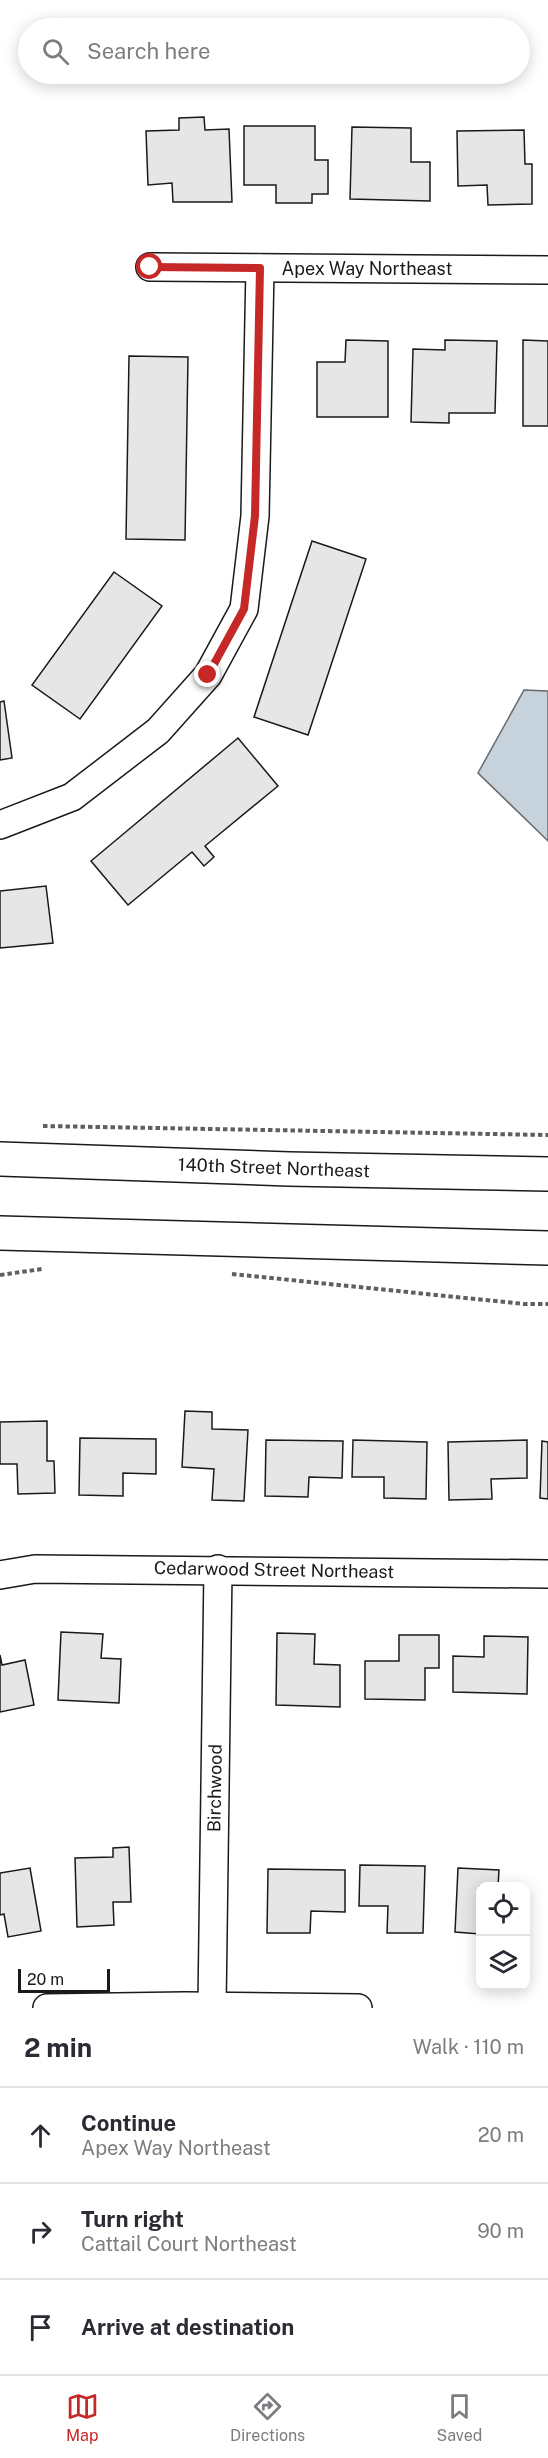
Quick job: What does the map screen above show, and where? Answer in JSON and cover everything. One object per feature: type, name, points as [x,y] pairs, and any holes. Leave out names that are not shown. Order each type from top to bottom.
[{"type":"highway","name":"140th Street Northeast","points":[[0,1159],[548,1174]]},
{"type":"highway","points":[[0,1233],[548,1248]]},
{"type":"street","name":"Apex Way Northeast","points":[[150,267],[548,270]]},
{"type":"street","points":[[0,825],[72,797],[158,731],[208,675],[244,609],[255,516],[260,268]]},
{"type":"street","name":"Cedarwood Street Northeast","points":[[0,1575],[35,1569],[548,1574]]},
{"type":"street","name":"Birchwood","points":[[212,2006],[218,1569]]},
{"type":"street","points":[[47,2008],[212,2006],[358,2008]]},
{"type":"path","points":[[35,1125],[548,1135]]},
{"type":"path","points":[[0,1275],[52,1269]]},
{"type":"path","points":[[228,1274],[524,1304],[548,1304]]},
{"type":"shaded area","points":[[524,690],[548,691],[548,841],[478,773]]},
{"type":"building","points":[[204,117],[205,130],[229,129],[232,202],[173,202],[172,183],[148,185],[146,131],[179,130],[179,118]]},
{"type":"building","points":[[244,126],[315,126],[315,160],[328,160],[328,194],[312,194],[312,203],[276,203],[276,185],[244,185]]},
{"type":"building","points":[[352,127],[411,128],[411,162],[430,162],[430,201],[350,199]]},
{"type":"building","points":[[524,130],[525,164],[532,164],[532,204],[488,205],[487,185],[458,186],[457,131]]},
{"type":"building","points":[[346,340],[388,341],[388,417],[317,417],[317,362],[345,362]]},
{"type":"building","points":[[445,340],[497,341],[495,413],[449,413],[449,423],[411,422],[413,349],[445,350]]},
{"type":"building","points":[[523,340],[548,341],[548,426],[523,426]]},
{"type":"building","points":[[129,356],[188,357],[185,540],[126,539]]},
{"type":"building","points":[[312,541],[366,559],[308,735],[254,717]]},
{"type":"building","points":[[114,572],[162,606],[80,719],[32,685]]},
{"type":"building","points":[[4,701],[12,758],[0,760],[0,702]]},
{"type":"building","points":[[238,738],[278,786],[205,846],[214,857],[204,866],[192,852],[128,905],[91,861]]},
{"type":"building","points":[[46,886],[53,943],[0,948],[0,891]]},
{"type":"building","points":[[185,1411],[212,1412],[212,1429],[248,1430],[244,1501],[212,1500],[214,1469],[182,1467]]},
{"type":"building","points":[[47,1421],[47,1461],[54,1461],[55,1493],[18,1494],[17,1464],[0,1464],[0,1422]]},
{"type":"building","points":[[80,1438],[156,1439],[156,1474],[123,1473],[123,1496],[79,1495]]},
{"type":"building","points":[[266,1440],[343,1441],[342,1478],[309,1477],[308,1497],[265,1496]]},
{"type":"building","points":[[353,1440],[427,1442],[426,1499],[384,1498],[384,1477],[352,1477]]},
{"type":"building","points":[[527,1440],[527,1478],[491,1479],[492,1499],[449,1500],[448,1442]]},
{"type":"building","points":[[542,1441],[548,1442],[548,1499],[540,1498]]},
{"type":"building","points":[[61,1632],[103,1634],[101,1658],[121,1659],[119,1703],[58,1700]]},
{"type":"building","points":[[277,1633],[315,1634],[314,1664],[340,1665],[340,1707],[276,1705]]},
{"type":"building","points":[[399,1635],[439,1635],[439,1668],[425,1668],[425,1700],[365,1699],[365,1661],[399,1661]]},
{"type":"building","points":[[484,1636],[528,1637],[527,1694],[453,1692],[453,1656],[484,1657]]},
{"type":"building","points":[[0,1655],[2,1665],[25,1660],[34,1705],[0,1712]]},
{"type":"building","points":[[129,1847],[131,1902],[113,1902],[114,1925],[77,1927],[75,1858],[113,1857],[113,1848]]},
{"type":"building","points":[[360,1865],[425,1866],[423,1933],[387,1933],[388,1906],[359,1906]]},
{"type":"building","points":[[30,1868],[41,1931],[8,1937],[4,1914],[0,1915],[0,1873]]},
{"type":"building","points":[[458,1868],[499,1870],[498,1882],[476,1882],[476,1934],[455,1932]]},
{"type":"building","points":[[268,1869],[345,1870],[345,1912],[311,1911],[310,1933],[267,1933]]},
{"type":"route","points":[[150,267],[260,268],[255,516],[244,609],[208,675]]}]
